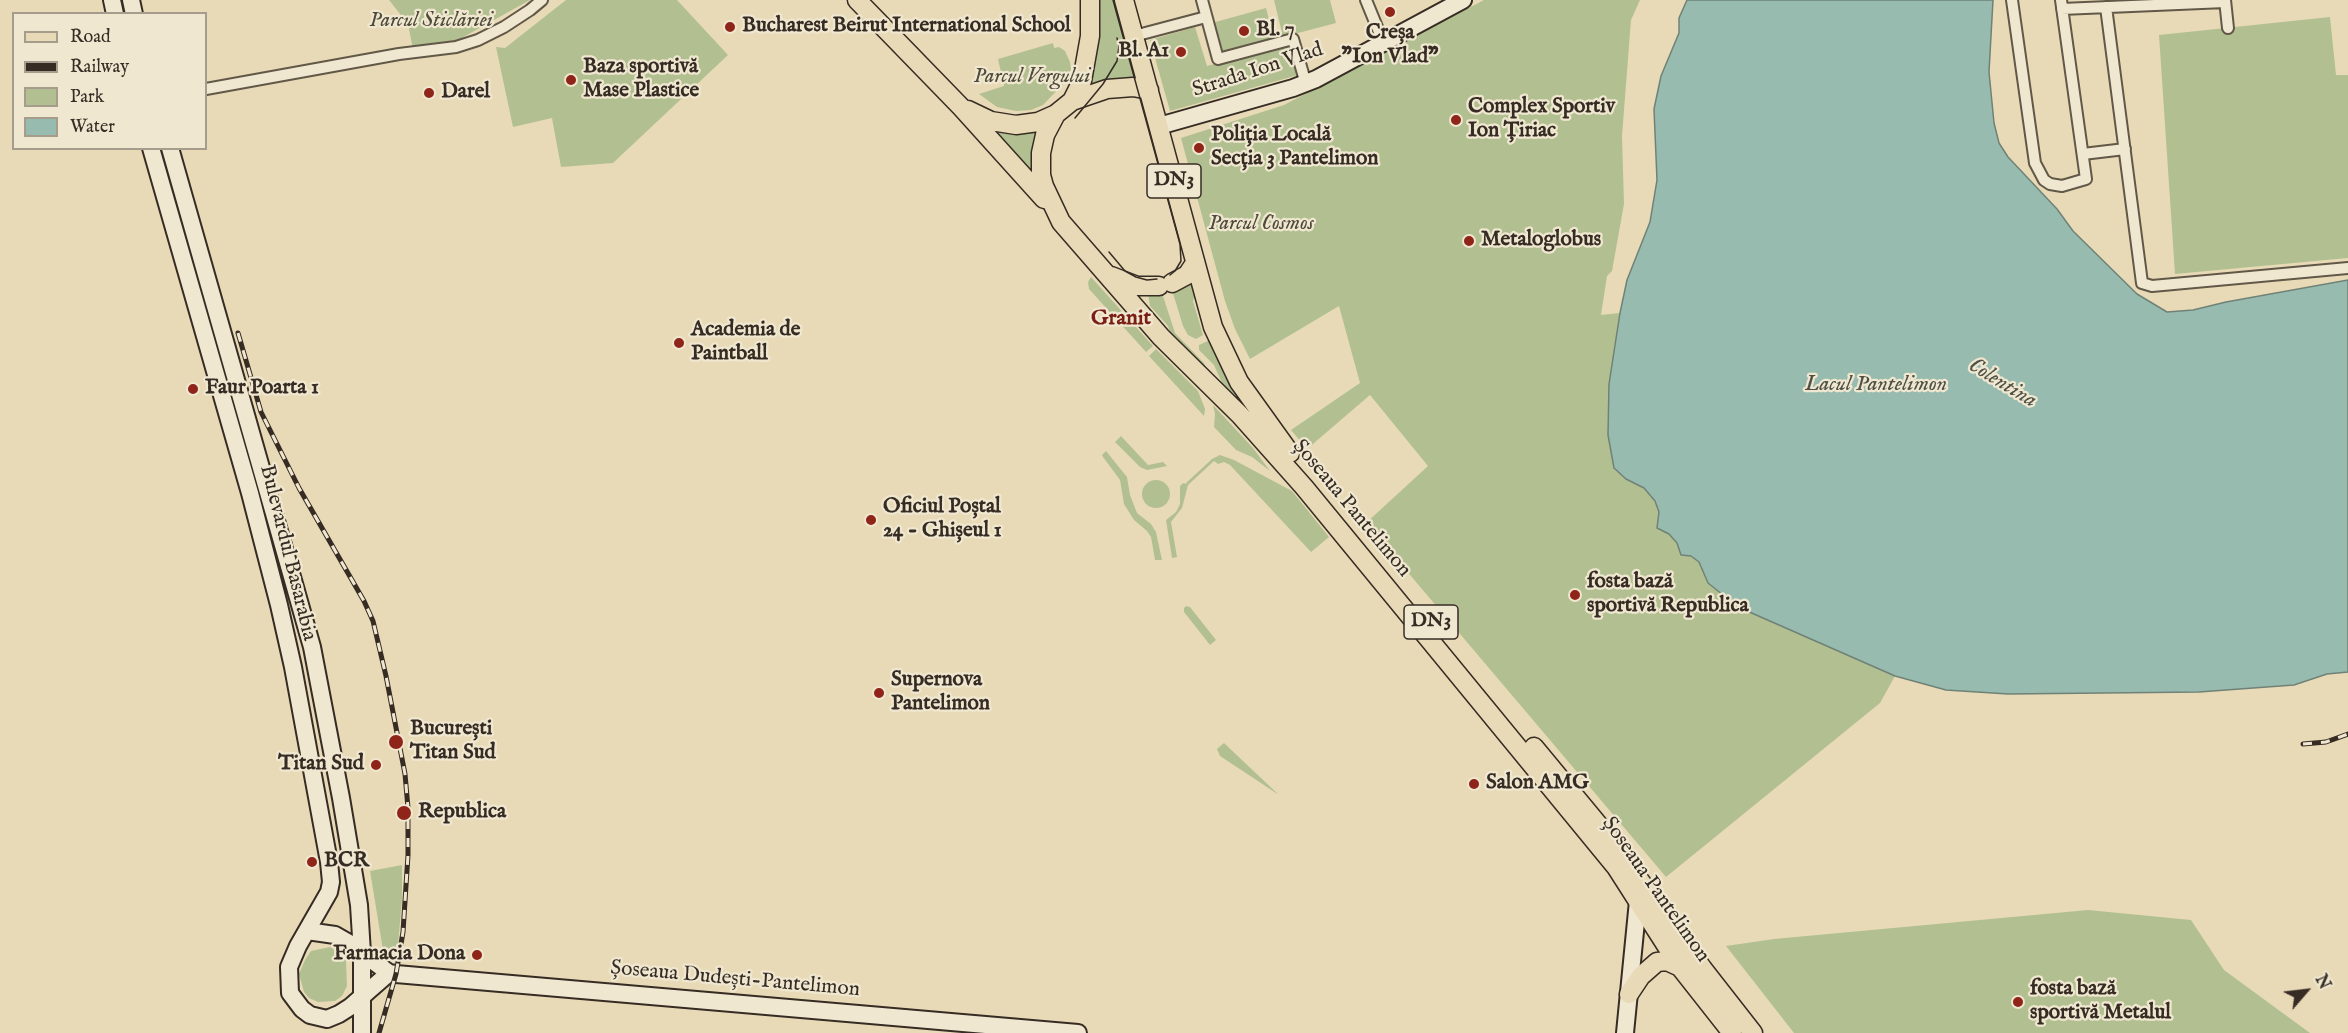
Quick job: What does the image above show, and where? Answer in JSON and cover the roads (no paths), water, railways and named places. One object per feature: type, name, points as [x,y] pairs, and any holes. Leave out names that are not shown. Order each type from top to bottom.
[{"type":"main road","points":[[857,0],[961,107],[1033,186],[1061,222]]},
{"type":"main road","name":"Șoseaua Pantelimon","points":[[1090,0],[1090,36],[1082,81],[1072,101],[1056,114],[1042,143],[1041,174],[1049,200],[1061,222],[1161,337],[1248,423],[1304,487],[1616,867],[1680,967],[1732,1033]]},
{"type":"main road","name":"Șoseaua Pantelimon","points":[[1124,0],[1213,327],[1230,365],[1250,400],[1273,432],[1611,840],[1638,874],[1710,978],[1753,1033]]},
{"type":"main road","name":"Strada Ion Vlad","points":[[1159,126],[1305,84],[1463,0]]},
{"type":"main road","points":[[1072,101],[1107,89],[1133,87],[1149,90]]},
{"type":"main road","points":[[961,107],[992,121],[1016,125],[1038,122],[1056,114]]},
{"type":"main road","name":"Bulevardul Basarabia","points":[[152,150],[250,493],[293,667],[331,872],[329,892],[325,902],[289,967],[290,993],[310,1015],[330,1026]]},
{"type":"main road","name":"Bulevardul Basarabia","points":[[171,150],[307,625],[352,858],[361,917],[362,953]]},
{"type":"main road","points":[[1104,272],[1137,286],[1165,284],[1187,275],[1195,263]]},
{"type":"main road","points":[[1624,1033],[1638,901],[1638,874]]},
{"type":"main road","points":[[1638,901],[1658,904]]},
{"type":"main road","points":[[307,931],[335,935],[389,973],[339,1014],[330,1026]]},
{"type":"main road","points":[[362,953],[362,1033]]},
{"type":"main road","points":[[1629,994],[1649,968],[1657,962],[1667,961],[1680,967]]},
{"type":"main road","name":"Șoseaua Dudești-Pantelimon","points":[[389,973],[979,1029],[1078,1033]]},
{"type":"street","points":[[207,89],[399,54],[456,47],[478,40],[504,27],[542,0]]},
{"type":"street","points":[[1202,0],[1218,59],[1293,39],[1305,84]]},
{"type":"street","points":[[1366,0],[1384,44]]},
{"type":"street","points":[[2012,0],[2038,171],[2044,180],[2056,186],[2069,185],[2086,179],[2061,5],[2106,7],[2225,1],[2228,28]]},
{"type":"street","points":[[2106,7],[2142,283],[2152,286],[2348,268]]},
{"type":"street","points":[[1134,36],[1206,17]]},
{"type":"street","points":[[2083,154],[2125,149]]},
{"type":"water","name":"Lacul Pantelimon","points":[[1687,0],[1993,0],[1989,72],[1994,123],[1999,143],[2008,157],[2057,209],[2073,231],[2137,294],[2167,312],[2193,310],[2348,280],[2348,672],[2327,674],[2294,685],[2199,692],[2008,694],[1946,690],[1895,676],[1738,607],[1708,583],[1699,562],[1691,556],[1681,555],[1677,543],[1669,534],[1657,528],[1659,512],[1655,501],[1644,488],[1626,479],[1614,468],[1608,435],[1609,384],[1620,313],[1627,280],[1650,222],[1657,180],[1654,109],[1661,76],[1679,33],[1679,18]]},
{"type":"tram line","points":[[1113,0],[1180,244],[1181,261],[1170,275]]},
{"type":"tram line","points":[[1075,118],[1103,84],[1117,61],[1119,46],[1117,38]]},
{"type":"tram line","points":[[1109,252],[1125,271],[1147,280],[1157,279]]},
{"type":"railway","points":[[238,333],[261,412],[299,488],[364,601],[373,621],[386,676],[405,774],[408,855],[403,932],[396,974],[379,1033]]},
{"type":"railway","points":[[2303,744],[2326,742],[2348,734]]},
{"type":"place","name":"Creșa \"Ion Vlad\"","points":[[1390,12]]},
{"type":"place","name":"Bucharest Beirut International School","points":[[730,27]]},
{"type":"place","name":"Bl. 7","points":[[1244,31]]},
{"type":"place","name":"Bl. A1","points":[[1181,52]]},
{"type":"place","name":"Baza sportivă Mase Plastice","points":[[571,80]]},
{"type":"place","name":"Darel","points":[[429,93]]},
{"type":"place","name":"Complex Sportiv Ion Țiriac","points":[[1456,120]]},
{"type":"place","name":"Poliția Locală Secția 3 Pantelimon","points":[[1199,148]]},
{"type":"place","name":"Metaloglobus","points":[[1469,241]]},
{"type":"place","name":"Academia de Paintball","points":[[679,343]]},
{"type":"place","name":"Faur Poarta 1","points":[[193,389]]},
{"type":"place","name":"Oficiul Poștal 24 - Ghișeul 1","points":[[871,520]]},
{"type":"place","name":"fosta bază sportivă Republica","points":[[1575,595]]},
{"type":"place","name":"Supernova Pantelimon","points":[[879,693]]},
{"type":"place","name":"București Titan Sud","points":[[396,742]]},
{"type":"place","name":"Titan Sud","points":[[376,765]]},
{"type":"place","name":"Salon AMG","points":[[1474,784]]},
{"type":"place","name":"Republica","points":[[404,813]]},
{"type":"place","name":"BCR","points":[[312,862]]},
{"type":"place","name":"Farmacia Dona","points":[[477,955]]},
{"type":"place","name":"fosta bază sportivă Metalul","points":[[2018,1002]]},
{"type":"district","name":"Granit","points":[[1121,319]]},
{"type":"park label","name":"Parcul Sticlăriei","points":[[431,22]]},
{"type":"park label","name":"Parcul Vergului","points":[[1032,78]]},
{"type":"park label","name":"Parcul Cosmos","points":[[1261,225]]},
{"type":"water label","name":"Colentina","points":[[2002,384]]}]
